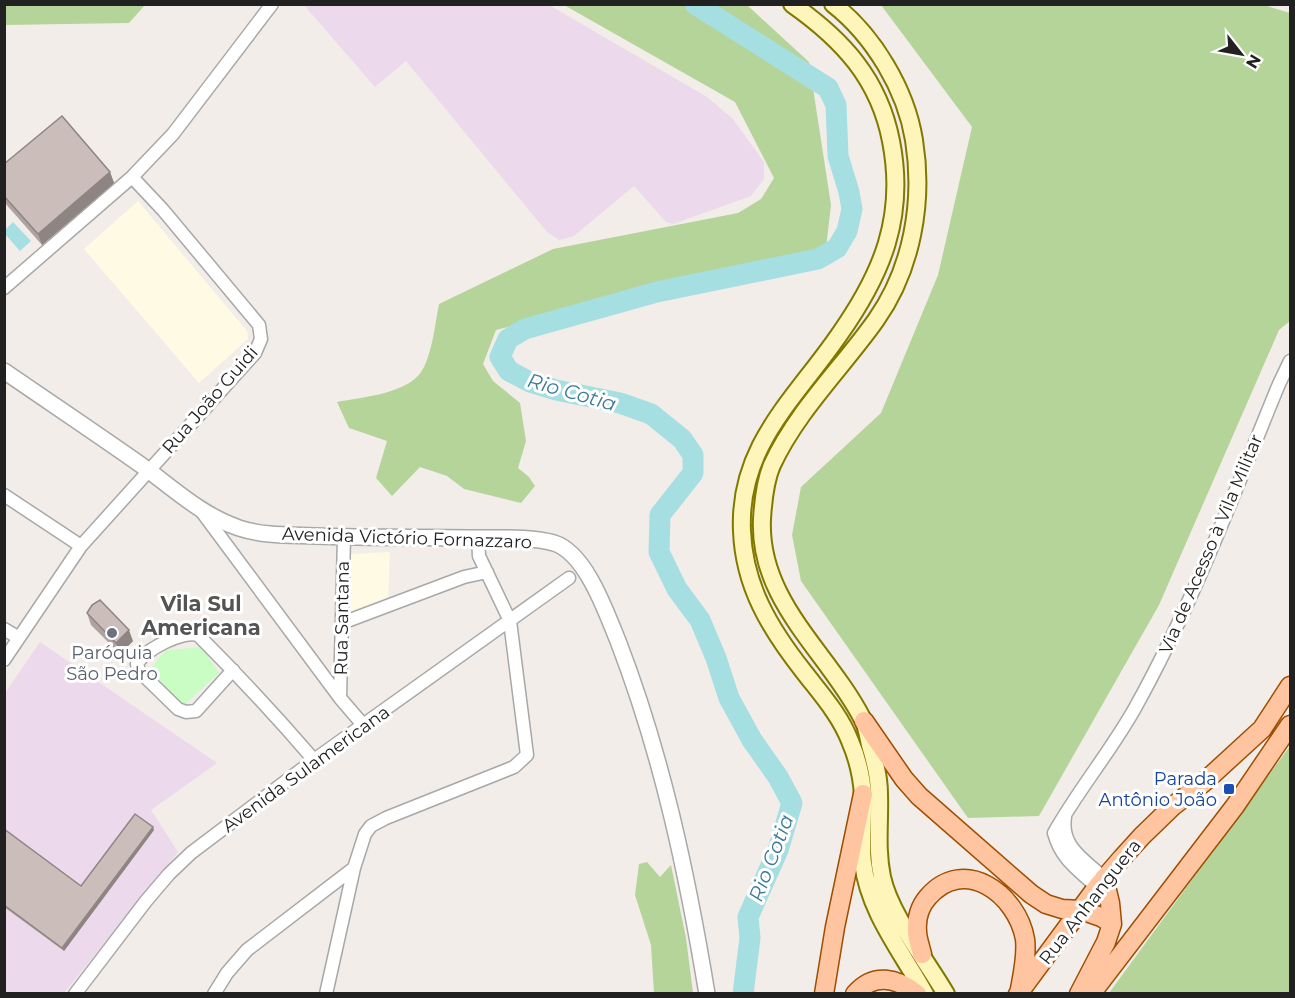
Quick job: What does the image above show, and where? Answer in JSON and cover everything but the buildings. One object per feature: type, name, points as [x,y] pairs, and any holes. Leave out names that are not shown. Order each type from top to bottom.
[{"type":"main road","points":[[792,4],[818,22],[846,48],[876,93],[889,128],[895,159],[897,192],[891,229],[882,261],[864,298],[769,429],[752,462],[743,497],[742,531],[746,570],[766,618],[787,650],[829,703],[851,742],[863,794],[861,837],[869,894],[925,993]]},
{"type":"main road","points":[[833,4],[863,33],[898,89],[911,122],[916,154],[918,198],[905,263],[877,319],[790,432],[771,467],[764,499],[762,523],[766,562],[778,593],[798,626],[847,692],[897,770],[919,796],[1020,885],[1046,904],[1062,909],[1081,910],[1101,917],[1112,924]]},
{"type":"main road","name":"Rua Anhanguera","points":[[1019,992],[1100,883],[1142,836],[1262,729],[1290,686]]},
{"type":"main road","points":[[864,721],[876,764],[878,852],[883,879],[890,900],[946,993]]},
{"type":"main road","points":[[1091,993],[1228,814],[1290,725]]},
{"type":"main road","points":[[824,993],[834,927],[863,794]]},
{"type":"main road","points":[[922,954],[917,931],[918,915],[925,900],[936,887],[951,880],[963,879],[983,883],[994,888],[1006,900],[1017,915],[1022,929],[1025,954],[1019,992]]},
{"type":"main road","points":[[1079,993],[1106,942],[1112,924],[1110,903],[1100,883]]},
{"type":"main road","points":[[855,993],[871,982],[884,979],[906,985],[917,993]]},
{"type":"street","points":[[4,288],[132,177],[173,134],[272,4]]},
{"type":"street","name":"Rua João Guidi","points":[[4,660],[81,546],[255,353],[261,339],[260,325],[163,210],[132,177]]},
{"type":"street","name":"Via de Acesso à Vila Militar","points":[[1100,883],[1065,839],[1063,826],[1065,813],[1134,710],[1164,652],[1194,591],[1290,362]]},
{"type":"street","name":"Avenida Victório Fornazzaro","points":[[4,371],[202,511],[241,529],[271,534],[344,537],[539,541],[555,543],[567,550],[581,565],[605,609],[636,689],[664,780],[679,842],[707,993]]},
{"type":"street","points":[[4,495],[81,546]]},
{"type":"street","points":[[202,511],[340,699],[364,726]]},
{"type":"street","name":"Rua Santana","points":[[340,699],[344,537]]},
{"type":"street","points":[[326,993],[354,868],[365,834],[371,826],[514,767],[527,755],[510,621],[479,556],[478,538]]},
{"type":"street","points":[[342,623],[464,577],[487,572]]},
{"type":"street","name":"Avenida Sulamericana","points":[[75,993],[169,874],[191,853],[314,760],[569,578]]},
{"type":"street","points":[[4,629],[19,638]]},
{"type":"street","points":[[233,670],[196,711],[186,712],[178,709],[139,671],[137,664],[139,659],[162,644],[173,638],[193,633],[233,670],[314,760]]},
{"type":"street","points":[[214,993],[227,973],[247,950],[354,868]]},
{"type":"shaded area","points":[[304,5],[549,5],[707,97],[733,119],[764,162],[764,179],[751,196],[673,224],[666,222],[634,186],[574,236],[559,240],[547,232],[406,61],[375,87]]},
{"type":"shaded area","points":[[138,201],[247,331],[248,339],[199,383],[84,249]]},
{"type":"shaded area","points":[[390,552],[388,600],[349,614],[351,554]]},
{"type":"shaded area","points":[[40,642],[217,763],[151,810],[178,852],[64,993],[5,994],[5,693]]},
{"type":"green space","points":[[1260,4],[1290,13],[1290,321],[1279,330],[1159,605],[1039,816],[968,818],[801,581],[792,535],[801,487],[881,413],[938,275],[972,127],[881,5]]},
{"type":"green space","points":[[4,5],[145,5],[129,23],[5,25]]},
{"type":"green space","points":[[564,5],[747,5],[809,62],[831,205],[826,248],[496,330],[483,364],[493,381],[520,403],[526,441],[518,468],[529,477],[535,486],[521,503],[464,489],[447,476],[420,467],[392,496],[376,478],[387,441],[349,428],[337,402],[398,389],[418,376],[430,352],[439,304],[553,249],[738,213],[761,199],[774,178],[735,102]]},
{"type":"green space","points":[[201,647],[219,673],[183,706],[150,669],[166,650]]},
{"type":"green space","points":[[1290,746],[1290,993],[1109,993]]},
{"type":"green space","points":[[647,862],[660,877],[671,865],[686,938],[693,993],[654,993],[651,945],[635,895],[639,864]]},
{"type":"water","points":[[13,222],[31,241],[20,251],[5,234],[5,230]]},
{"type":"waterway","name":"Rio Cotia","points":[[695,4],[828,88],[836,105],[838,156],[852,209],[847,231],[837,248],[818,259],[657,292],[525,329],[508,339],[500,357],[509,371],[530,382],[556,390],[620,403],[651,414],[682,439],[693,455],[693,473],[660,515],[659,552],[677,589],[700,620],[729,698],[752,740],[778,777],[792,803],[778,850],[748,917],[750,938],[743,994]]},
{"type":"place","name":"Paróquia São Pedro","points":[[112,633]]},
{"type":"place","name":"Parada Antônio João","points":[[1229,789]]},
{"type":"district","name":"Vila Sul Americana","points":[[201,616]]}]
